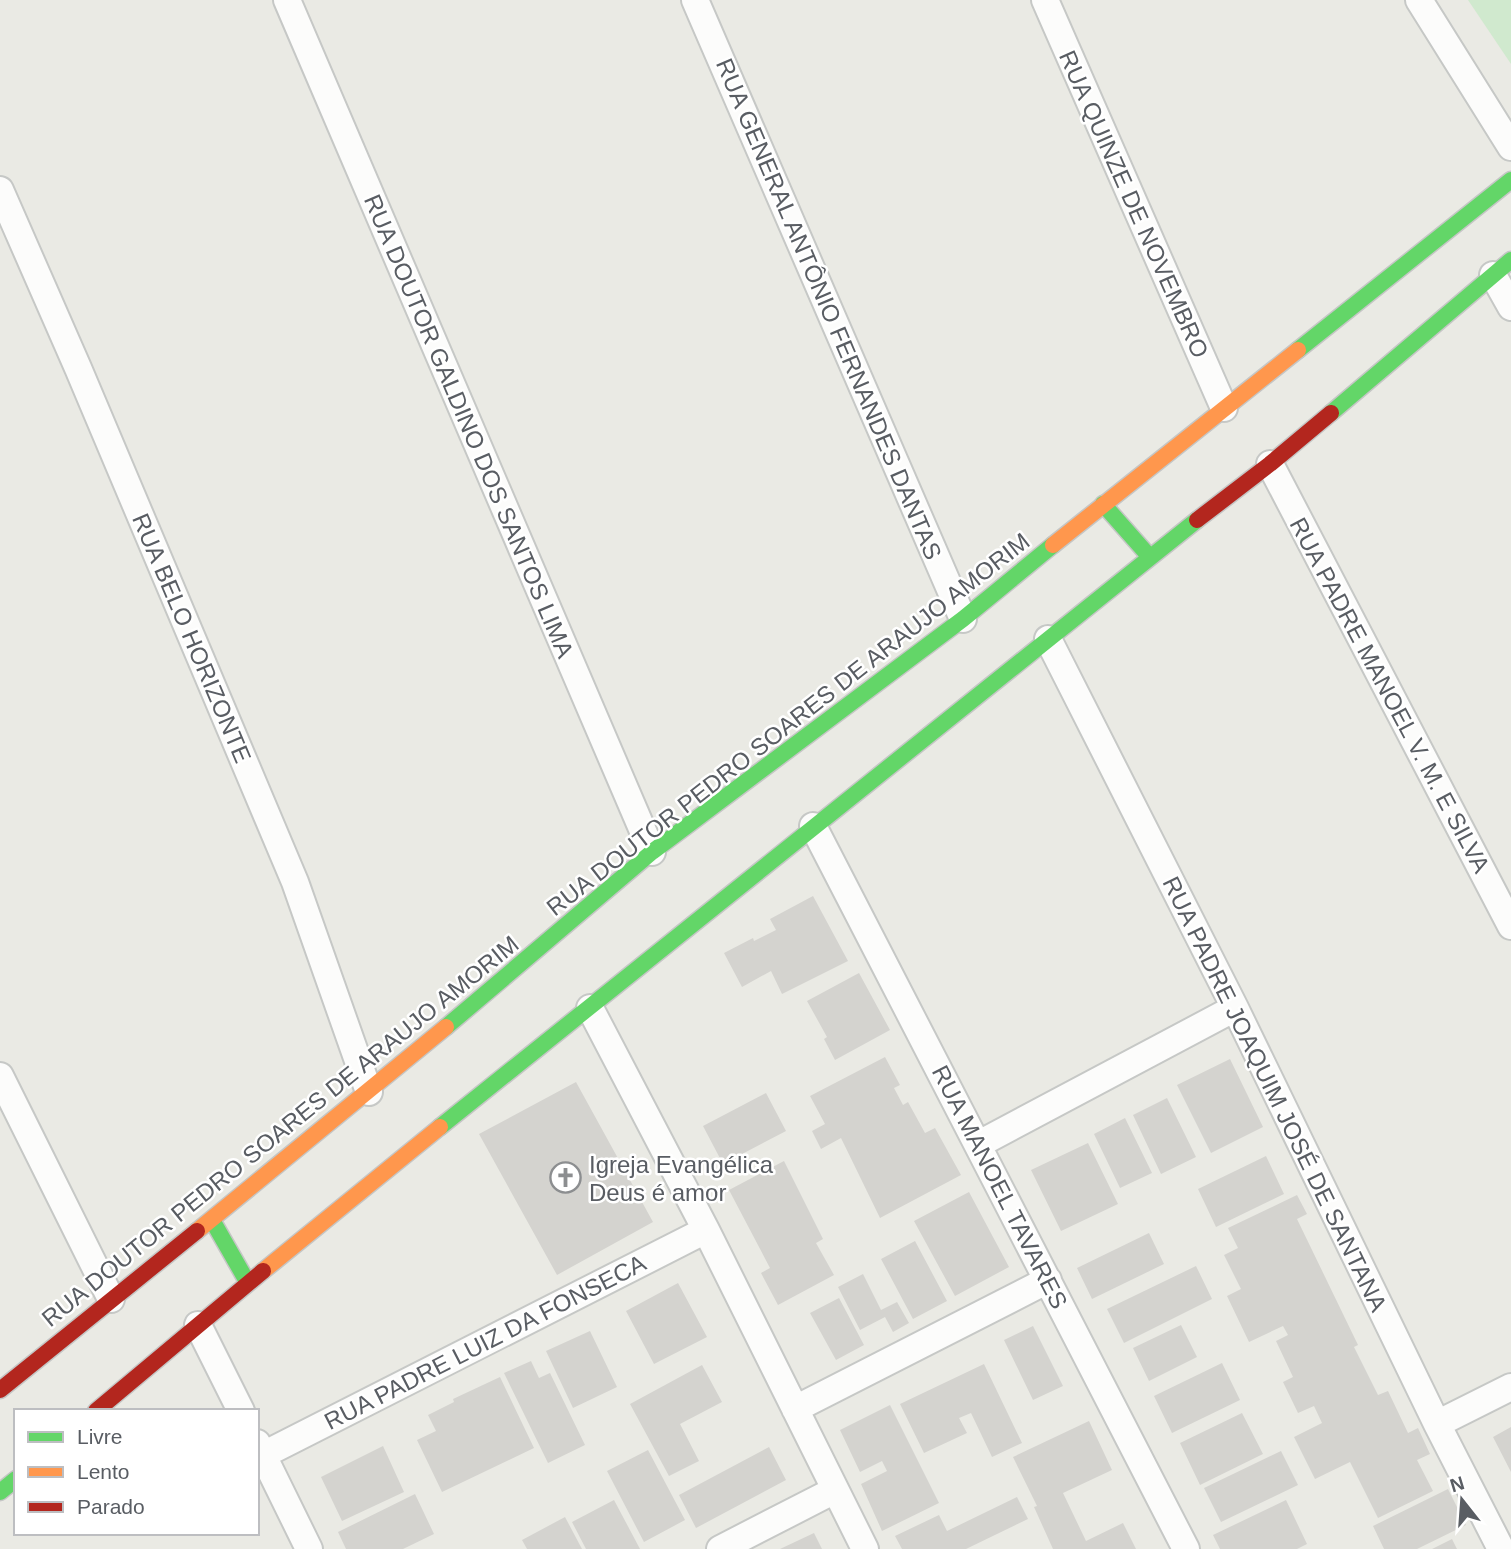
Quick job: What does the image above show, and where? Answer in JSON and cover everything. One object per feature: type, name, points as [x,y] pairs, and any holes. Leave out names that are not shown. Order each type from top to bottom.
[{"type":"street","name":"RUA DOUTOR GALDINO DOS SANTOS LIMA","points":[[286,0],[652,852]]},
{"type":"street","name":"RUA GENERAL ANTÔNIO FERNANDES DANTAS","points":[[695,0],[963,619]]},
{"type":"street","name":"RUA QUINZE DE NOVEMBRO","points":[[1045,0],[1224,408]]},
{"type":"street","points":[[1419,0],[1511,147]]},
{"type":"street","name":"RUA DOUTOR PEDRO SOARES DE ARAUJO AMORIM","points":[[0,1390],[369,1092],[652,852],[963,619],[1103,504],[1511,180]]},
{"type":"street","name":"RUA BELO HORIZONTE","points":[[0,190],[295,882],[369,1092]]},
{"type":"street","points":[[98,1409],[248,1283],[813,826],[1149,556],[1270,464],[1502,268],[1511,307]]},
{"type":"street","name":"RUA PADRE MANOEL V. M. E SILVA","points":[[1270,464],[1511,926]]},
{"type":"street","points":[[1103,504],[1149,556]]},
{"type":"street","name":"RUA PADRE JOAQUIM JOSÉ DE SANTANA","points":[[1048,639],[1235,1008],[1437,1424],[1501,1549]]},
{"type":"street","name":"RUA MANOEL TAVARES","points":[[813,826],[1186,1549]]},
{"type":"street","points":[[590,1008],[706,1230],[865,1549]]},
{"type":"street","points":[[979,1144],[1235,1008]]},
{"type":"street","points":[[0,1076],[111,1299]]},
{"type":"street","points":[[212,1220],[248,1283]]},
{"type":"street","name":"RUA PADRE LUIZ DA FONSECA","points":[[260,1449],[706,1230]]},
{"type":"street","points":[[795,1409],[1048,1280]]},
{"type":"street","points":[[198,1325],[240,1409]]},
{"type":"street","points":[[1437,1424],[1511,1387]]},
{"type":"street","points":[[260,1449],[309,1549]]},
{"type":"street","points":[[0,1492],[14,1481]]},
{"type":"street","points":[[720,1549],[835,1490]]},
{"type":"green space","points":[[1468,0],[1511,0],[1511,64]]},
{"type":"building","points":[[813,896],[848,961],[782,994],[771,971],[742,987],[724,953],[776,930],[770,919]]},
{"type":"building","points":[[859,973],[890,1030],[835,1060],[824,1039],[827,1037],[807,1001]]},
{"type":"building","points":[[885,1057],[900,1085],[894,1088],[903,1105],[908,1102],[925,1133],[935,1128],[961,1175],[880,1218],[841,1138],[821,1149],[812,1131],[825,1124],[810,1096]]},
{"type":"building","points":[[1230,1059],[1263,1127],[1211,1153],[1177,1085]]},
{"type":"building","name":"Igreja Evangélica Deus é amor","points":[[576,1082],[653,1222],[557,1275],[479,1134]]},
{"type":"building","points":[[766,1093],[786,1131],[723,1164],[703,1126]]},
{"type":"building","points":[[1167,1098],[1196,1157],[1161,1174],[1133,1115]]},
{"type":"building","points":[[1125,1118],[1152,1173],[1120,1188],[1094,1134]]},
{"type":"building","points":[[1088,1143],[1118,1204],[1061,1231],[1031,1170]]},
{"type":"building","points":[[1266,1156],[1284,1194],[1216,1227],[1198,1189]]},
{"type":"building","points":[[784,1161],[823,1239],[816,1243],[834,1275],[778,1305],[761,1273],[770,1268],[729,1190]]},
{"type":"building","points":[[969,1192],[1009,1267],[955,1296],[914,1221]]},
{"type":"building","points":[[1297,1195],[1307,1214],[1297,1219],[1358,1345],[1354,1347],[1378,1395],[1388,1391],[1408,1433],[1418,1428],[1430,1454],[1417,1460],[1433,1491],[1378,1518],[1350,1462],[1315,1479],[1294,1437],[1322,1423],[1314,1406],[1298,1413],[1283,1382],[1293,1377],[1276,1341],[1288,1335],[1283,1326],[1249,1342],[1227,1296],[1241,1289],[1224,1255],[1238,1248],[1228,1228]]},
{"type":"building","points":[[1149,1233],[1164,1264],[1092,1299],[1077,1268]]},
{"type":"building","points":[[915,1241],[947,1301],[913,1319],[881,1259]]},
{"type":"building","points":[[1196,1266],[1212,1299],[1124,1343],[1107,1309]]},
{"type":"building","points":[[863,1274],[881,1310],[897,1302],[909,1323],[893,1332],[885,1317],[860,1330],[838,1287]]},
{"type":"building","points":[[678,1283],[707,1337],[654,1364],[626,1311]]},
{"type":"building","points":[[839,1298],[864,1345],[836,1360],[810,1313]]},
{"type":"building","points":[[1181,1325],[1197,1357],[1149,1381],[1133,1348]]},
{"type":"building","points":[[1033,1326],[1063,1386],[1033,1400],[1004,1340]]},
{"type":"building","points":[[590,1331],[617,1387],[573,1408],[546,1351]]},
{"type":"building","points":[[531,1361],[539,1378],[550,1373],[585,1445],[548,1463],[504,1373]]},
{"type":"building","points":[[1222,1363],[1240,1400],[1172,1433],[1154,1396]]},
{"type":"building","points":[[984,1364],[1022,1443],[992,1457],[971,1413],[959,1418],[967,1433],[924,1453],[900,1404]]},
{"type":"building","points":[[702,1365],[722,1402],[680,1424],[699,1461],[669,1476],[630,1404]]},
{"type":"building","points":[[500,1377],[534,1448],[442,1492],[417,1440],[436,1431],[428,1415],[454,1402],[453,1399]]},
{"type":"building","points":[[890,1405],[939,1503],[882,1531],[861,1484],[887,1471],[882,1461],[860,1472],[840,1430]]},
{"type":"building","points":[[1242,1413],[1263,1454],[1200,1485],[1180,1443]]},
{"type":"building","points":[[1089,1421],[1112,1470],[1063,1493],[1086,1541],[1123,1523],[1136,1549],[1053,1549],[1034,1507],[1037,1506],[1013,1457]]},
{"type":"building","points":[[1511,1427],[1511,1472],[1493,1437]]},
{"type":"building","points":[[383,1446],[404,1492],[342,1521],[321,1477]]},
{"type":"building","points":[[769,1447],[786,1480],[696,1528],[679,1495]]},
{"type":"building","points":[[648,1450],[685,1520],[644,1542],[607,1471]]},
{"type":"building","points":[[1281,1451],[1298,1485],[1221,1522],[1204,1488]]},
{"type":"building","points":[[1448,1489],[1466,1525],[1417,1549],[1384,1549],[1373,1526]]},
{"type":"building","points":[[415,1494],[434,1534],[403,1549],[346,1549],[338,1532]]},
{"type":"building","points":[[1017,1497],[1028,1519],[966,1549],[902,1549],[895,1536],[939,1515],[947,1531]]},
{"type":"building","points":[[614,1500],[640,1549],[586,1549],[572,1522]]},
{"type":"building","points":[[1286,1500],[1307,1544],[1297,1549],[1220,1549],[1213,1535]]},
{"type":"building","points":[[565,1517],[582,1549],[527,1549],[522,1540]]},
{"type":"building","points":[[814,1533],[822,1549],[780,1549]]},
{"type":"building","points":[[1452,1539],[1457,1549],[1432,1549]]},
{"type":"traffic: fast","points":[[1298,350],[1511,180]]},
{"type":"traffic: fast","points":[[1331,413],[1511,260]]},
{"type":"traffic: fast","points":[[1103,504],[1149,556]]},
{"type":"traffic: fast","points":[[440,1127],[1197,520]]},
{"type":"traffic: fast","points":[[446,1027],[652,852],[963,619],[1053,545]]},
{"type":"traffic: fast","points":[[212,1220],[248,1283]]},
{"type":"traffic: fast","points":[[0,1492],[14,1481]]},
{"type":"traffic: slow","points":[[1053,545],[1298,350]]},
{"type":"traffic: slow","points":[[197,1231],[446,1027]]},
{"type":"traffic: slow","points":[[263,1271],[440,1127]]},
{"type":"traffic: jam","points":[[1197,520],[1331,413]]},
{"type":"traffic: jam","points":[[0,1390],[197,1231]]},
{"type":"traffic: jam","points":[[98,1409],[263,1271]]},
{"type":"place","name":"Igreja Evangélica Deus é amor","points":[[566,1178]]}]
